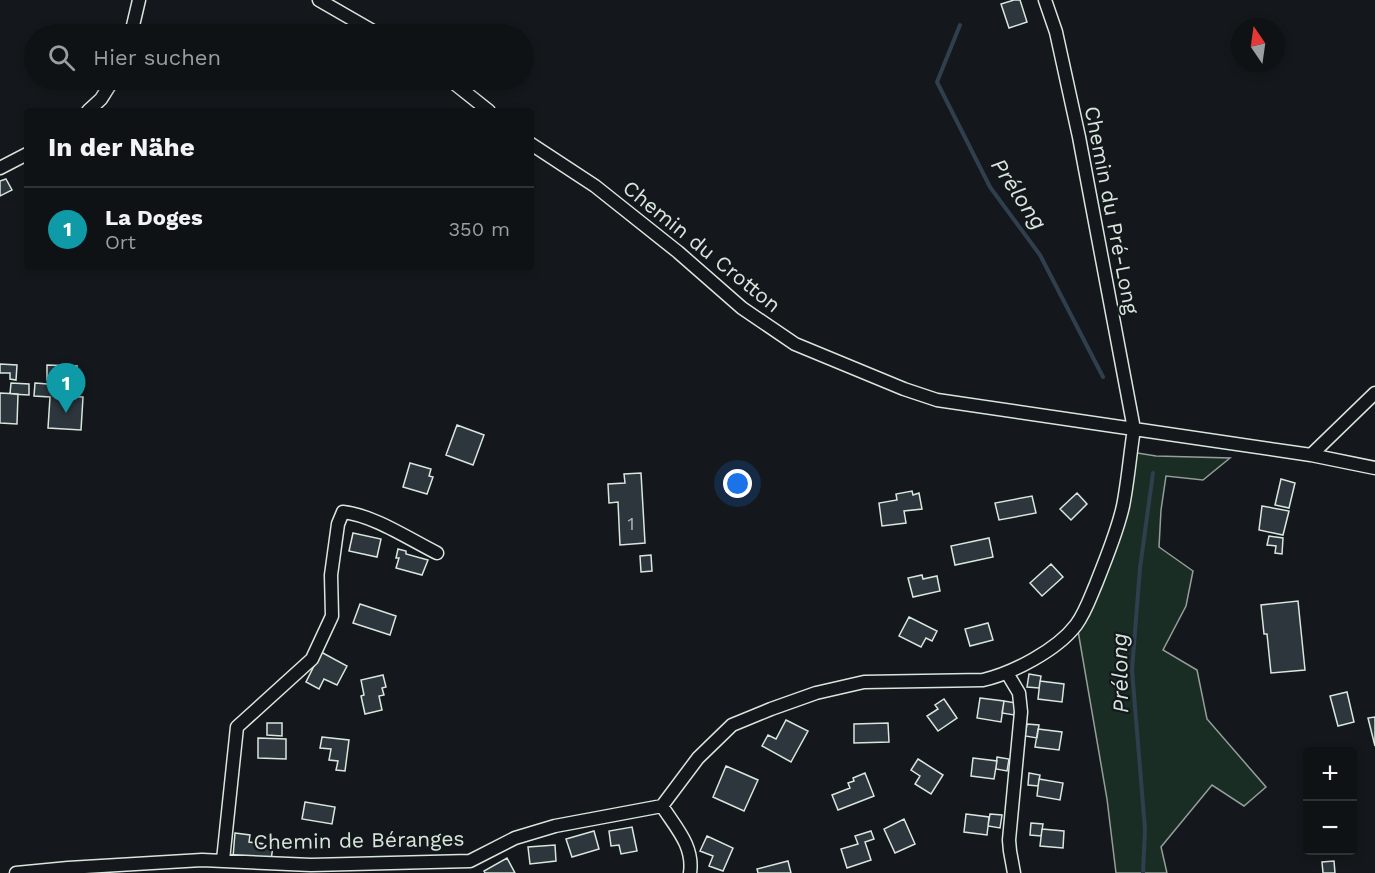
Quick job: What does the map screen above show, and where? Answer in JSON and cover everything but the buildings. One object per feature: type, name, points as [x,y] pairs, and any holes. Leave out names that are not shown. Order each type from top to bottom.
[{"type":"street","points":[[134,24],[140,0]]},
{"type":"street","points":[[319,0],[361,24]]},
{"type":"street","name":"Chemin du Pré-Long","points":[[1045,0],[1056,32],[1077,126],[1134,429]]},
{"type":"street","points":[[91,108],[107,90]]},
{"type":"street","points":[[463,90],[485,108]]},
{"type":"street","name":"Chemin du Crotton","points":[[534,146],[595,186],[678,252],[742,308],[795,344],[904,389],[937,400],[1134,429]]},
{"type":"street","points":[[0,168],[24,156]]},
{"type":"street","points":[[1311,455],[1375,393]]},
{"type":"street","points":[[690,873],[690,852],[686,841],[662,806],[698,758],[732,725],[816,693],[864,682],[982,680],[1007,673],[1063,639],[1077,625],[1112,545],[1123,506],[1134,429],[1311,455],[1375,468]]},
{"type":"street","points":[[223,860],[237,727],[312,660],[332,616],[331,575],[338,524],[343,512],[352,512],[384,526],[436,553]]},
{"type":"street","points":[[1007,673],[1018,693],[1022,712],[1010,840],[1014,873]]},
{"type":"street","name":"Chemin de Béranges","points":[[15,873],[223,860],[310,865],[470,861],[515,838],[555,826],[662,806]]},
{"type":"green space","points":[[1131,452],[1156,456],[1230,458],[1203,480],[1166,476],[1159,547],[1193,571],[1186,606],[1163,650],[1197,670],[1207,719],[1266,787],[1244,806],[1212,785],[1161,847],[1167,873],[1116,873],[1107,799],[1077,625],[1112,545]]},
{"type":"waterway","name":"Prélong","points":[[960,25],[937,82],[990,187],[1040,255],[1103,377]]},
{"type":"waterway","name":"Prélong","points":[[1143,873],[1145,829],[1132,670],[1140,568],[1153,473]]},
{"type":"place","name":"La Doges","points":[[66,413]]}]
